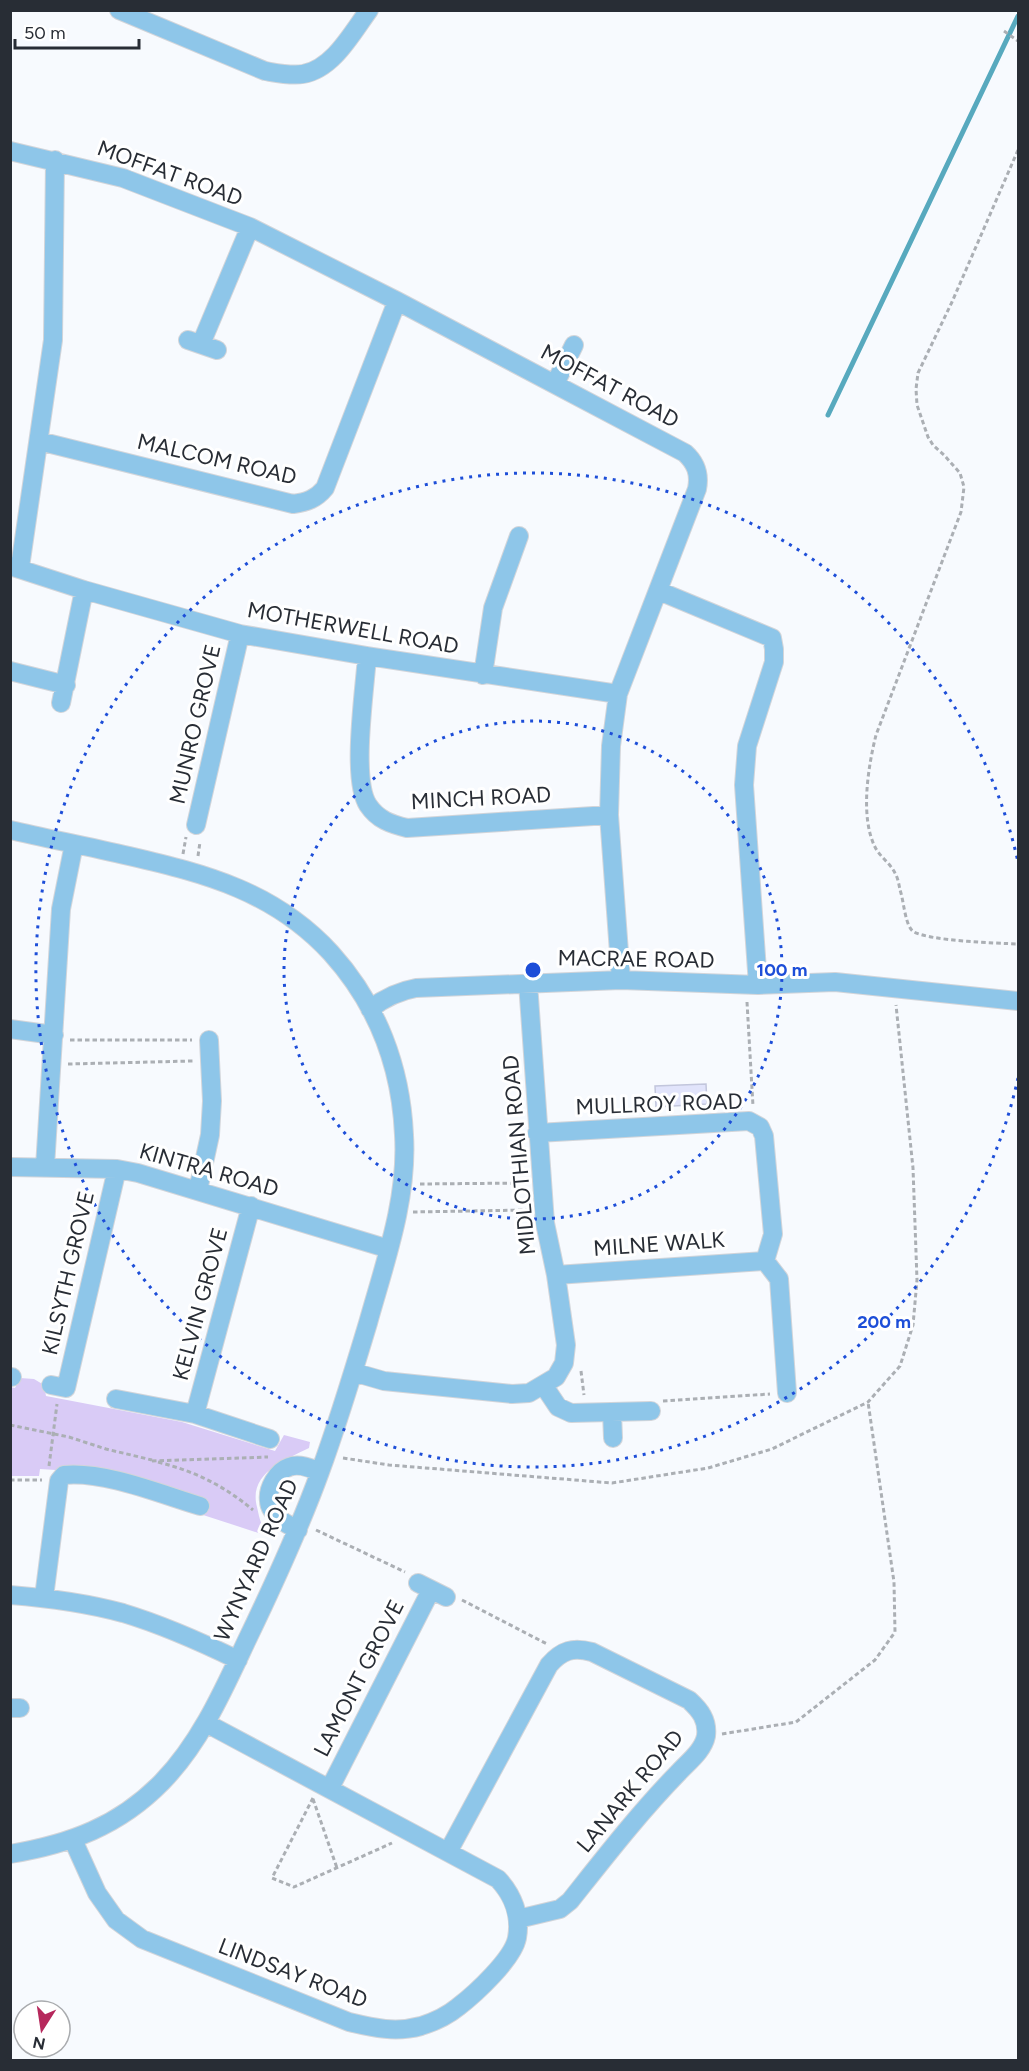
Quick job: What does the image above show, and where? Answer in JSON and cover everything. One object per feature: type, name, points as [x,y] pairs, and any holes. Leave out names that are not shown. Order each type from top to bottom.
[{"type":"street","points":[[119,10],[265,71],[303,74],[326,64],[369,10]]},
{"type":"street","name":"MOFFAT ROAD","points":[[10,151],[56,160],[123,178],[250,227],[397,301],[685,453],[692,459],[699,479],[696,489],[618,694],[611,746],[609,815],[621,980]]},
{"type":"street","points":[[15,566],[39,441],[53,340],[56,160]]},
{"type":"street","points":[[202,345],[250,227]]},
{"type":"street","name":"MALCOM ROAD","points":[[39,441],[293,504],[308,502],[325,488],[397,301]]},
{"type":"street","points":[[555,384],[574,345]]},
{"type":"street","points":[[483,675],[493,608],[519,536]]},
{"type":"street","name":"MOTHERWELL ROAD","points":[[15,566],[84,590],[240,634],[368,657],[618,694]]},
{"type":"street","points":[[61,703],[84,590]]},
{"type":"street","points":[[659,591],[772,638],[774,662],[747,746],[744,785],[752,985]]},
{"type":"street","name":"MUNRO GROVE","points":[[196,825],[240,634]]},
{"type":"street","name":"MINCH ROAD","points":[[368,657],[360,777],[367,804],[377,816],[389,823],[407,828],[609,815]]},
{"type":"street","points":[[10,671],[66,685]]},
{"type":"street","name":"WYNYARD ROAD","points":[[10,830],[211,877],[249,893],[280,910],[308,930],[352,980],[370,1009],[388,1046],[401,1098],[411,1180],[323,1463],[299,1526],[238,1660],[206,1723],[182,1760],[161,1783],[121,1816],[73,1840],[41,1849],[10,1854]]},
{"type":"street","points":[[45,1167],[61,909],[74,844]]},
{"type":"street","name":"MACRAE ROAD","points":[[370,1009],[405,990],[621,980],[752,985],[835,982],[1018,1001]]},
{"type":"street","name":"MIDLOTHIAN ROAD","points":[[528,983],[541,1182],[566,1345],[564,1363],[556,1377],[544,1386]]},
{"type":"street","points":[[10,1029],[54,1037]]},
{"type":"street","points":[[198,1190],[210,1135],[209,1040]]},
{"type":"street","name":"MULLROY ROAD","points":[[537,1133],[749,1121],[760,1127],[764,1136],[773,1234],[765,1261]]},
{"type":"street","name":"KINTRA ROAD","points":[[10,1167],[117,1169],[138,1173],[389,1248]]},
{"type":"street","name":"KILSYTH GROVE","points":[[64,1387],[117,1169]]},
{"type":"street","name":"KELVIN GROVE","points":[[195,1414],[251,1206]]},
{"type":"street","points":[[765,1261],[779,1279],[786,1391]]},
{"type":"street","name":"MILNE WALK","points":[[556,1275],[765,1261]]},
{"type":"street","points":[[353,1372],[384,1380],[512,1394],[529,1394],[544,1386],[558,1407],[571,1413],[612,1412],[652,1406]]},
{"type":"street","points":[[116,1399],[195,1414],[270,1448]]},
{"type":"street","points":[[612,1412],[613,1438]]},
{"type":"street","points":[[299,1526],[279,1519],[272,1509],[268,1500],[272,1486],[278,1472],[290,1466],[323,1463]]},
{"type":"street","points":[[44,1597],[53,1481],[64,1475],[77,1474],[162,1487],[200,1506]]},
{"type":"street","name":"LAMONT GROVE","points":[[321,1789],[439,1592]]},
{"type":"street","points":[[10,1595],[44,1597],[125,1614],[187,1636],[238,1660]]},
{"type":"street","name":"LANARK ROAD","points":[[518,1919],[560,1909],[570,1901],[652,1800],[700,1749],[706,1737],[701,1710],[689,1700],[592,1652],[579,1649],[566,1650],[554,1659]]},
{"type":"street","points":[[448,1852],[554,1659]]},
{"type":"street","points":[[206,1723],[321,1789],[404,1829],[498,1879],[511,1896],[518,1919]]},
{"type":"street","name":"LINDSAY ROAD","points":[[73,1840],[97,1893],[116,1920],[142,1939],[349,2022],[379,2029],[398,2031],[420,2026],[439,2020],[458,2007],[509,1955],[517,1940],[518,1919]]},
{"type":"path","points":[[1004,31],[1017,40]]},
{"type":"path","points":[[1018,150],[952,302],[918,373],[917,405],[928,437],[960,473],[964,488],[961,512],[876,735],[870,761],[867,820],[870,837],[895,873],[911,931],[947,939],[1018,944]]},
{"type":"path","name":"MUNRO GROVE","points":[[189,824],[203,827],[187,870],[189,824]]},
{"type":"path","points":[[749,1121],[754,1104],[752,985]]},
{"type":"path","points":[[323,1463],[389,1465],[612,1483],[708,1468],[772,1449],[868,1402],[900,1366],[914,1325],[917,1280],[913,1168],[894,988]]},
{"type":"path","points":[[54,1037],[209,1040]]},
{"type":"path","points":[[52,1064],[210,1060]]},
{"type":"path","points":[[411,1180],[541,1182]]},
{"type":"path","points":[[412,1212],[544,1210]]},
{"type":"path","points":[[581,1371],[585,1404]]},
{"type":"path","points":[[10,1480],[53,1481],[53,1435],[64,1387]]},
{"type":"path","points":[[652,1406],[786,1391]]},
{"type":"path","points":[[706,1737],[796,1722],[875,1660],[896,1632],[892,1559],[868,1402]]},
{"type":"path","points":[[10,1425],[188,1470],[215,1482],[258,1513]]},
{"type":"path","points":[[152,1461],[270,1448]]},
{"type":"path","points":[[299,1526],[419,1578],[439,1592],[547,1643],[554,1659]]},
{"type":"path","points":[[321,1789],[272,1878],[294,1887],[398,1840],[404,1829]]},
{"type":"path","points":[[321,1789],[337,1868]]},
{"type":"shaded area","points":[[20,1378],[34,1379],[44,1385],[46,1396],[182,1422],[275,1451],[284,1435],[310,1442],[309,1448],[271,1469],[258,1485],[256,1495],[259,1516],[271,1537],[200,1514],[118,1474],[40,1469],[39,1476],[11,1476],[10,1387],[15,1388]]},
{"type":"building","points":[[706,1084],[707,1104],[656,1107],[655,1086]]},
{"type":"waterway","points":[[828,415],[1018,16]]}]
